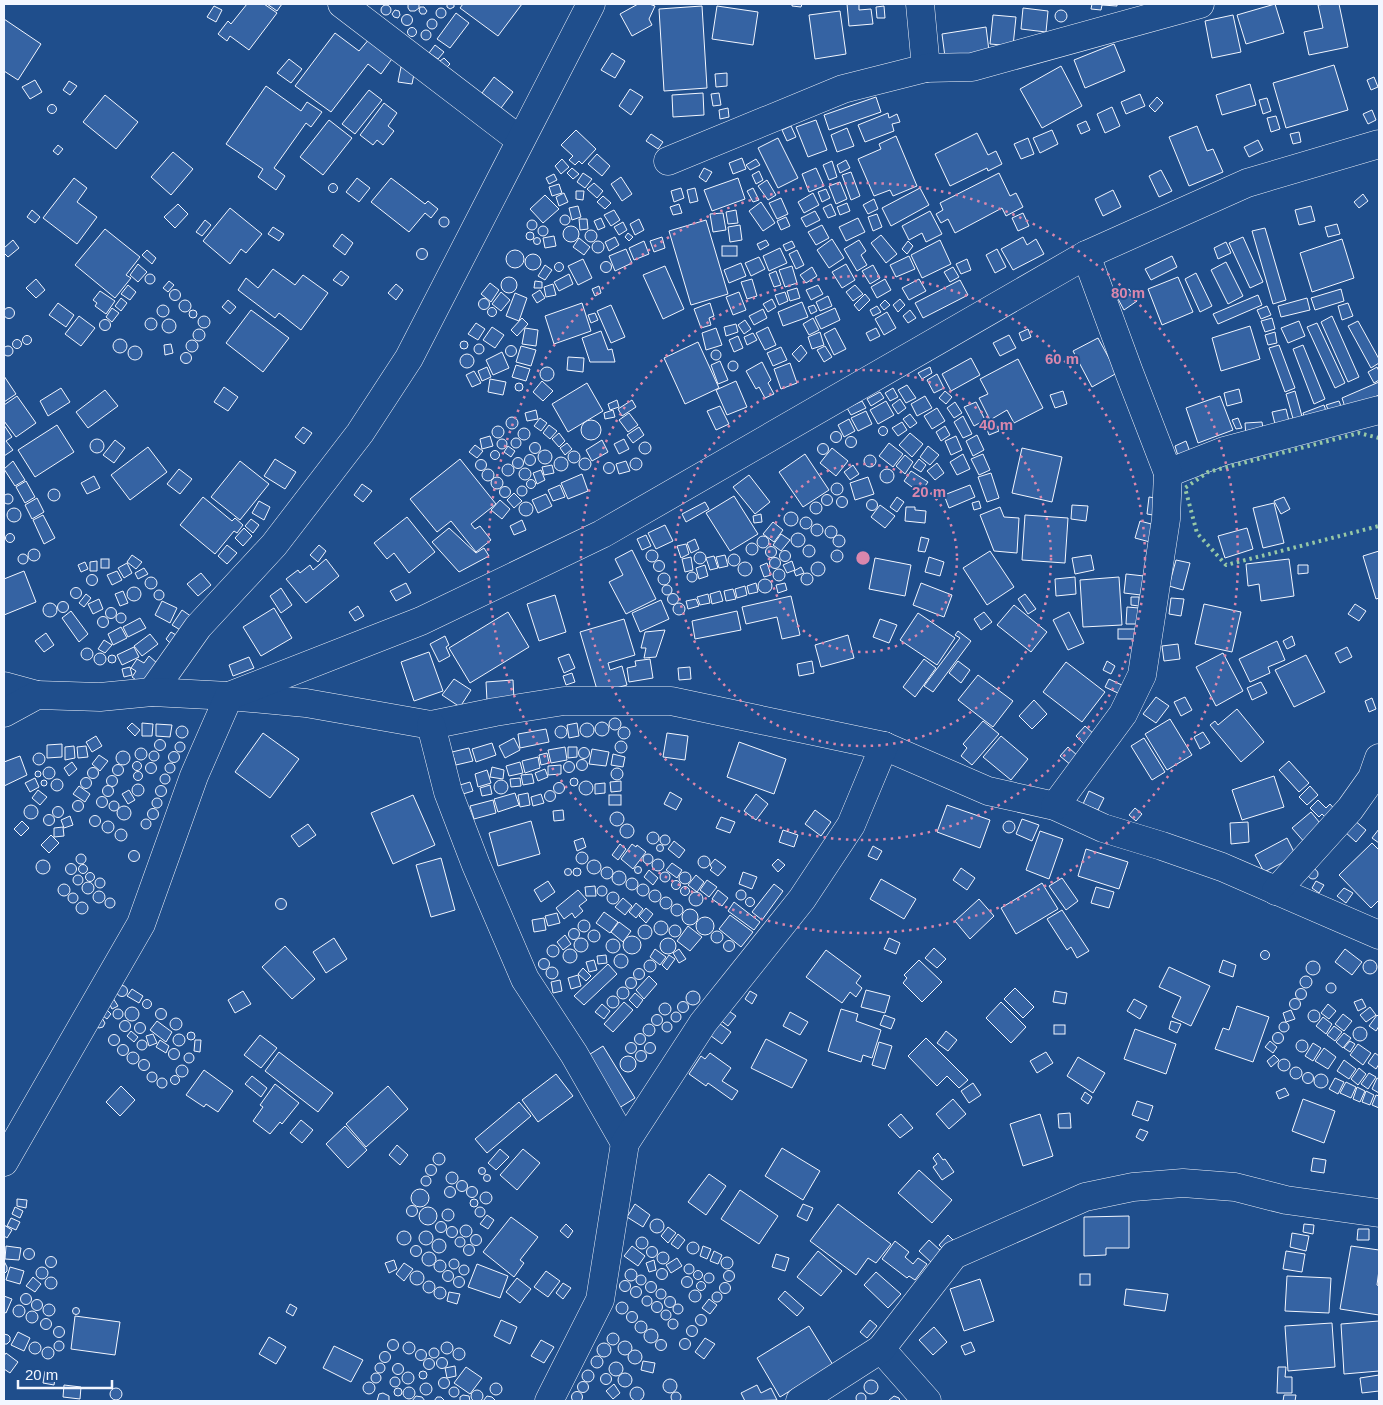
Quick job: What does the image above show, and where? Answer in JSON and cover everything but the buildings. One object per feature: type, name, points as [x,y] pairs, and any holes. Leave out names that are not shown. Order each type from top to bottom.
[{"type":"street","points":[[342,4],[520,140]]},
{"type":"street","points":[[152,692],[198,627],[274,545],[360,433],[409,358],[591,4]]},
{"type":"street","points":[[920,4],[926,68]]},
{"type":"street","points":[[668,161],[843,89],[926,68],[972,67],[1200,4]]},
{"type":"street","points":[[4,1162],[141,924],[194,776],[229,696],[421,621],[602,534],[1086,255],[1247,183],[1379,144]]},
{"type":"street","points":[[1055,806],[1123,714],[1142,675],[1166,519],[1168,473],[1128,372],[1086,255]]},
{"type":"street","points":[[1168,473],[1224,450],[1379,410]]},
{"type":"street","points":[[4,686],[37,695],[100,696],[152,692],[306,703],[430,725],[495,712],[564,702],[671,701],[884,746],[988,790],[1055,806],[1103,828],[1222,867],[1379,935]]},
{"type":"street","points":[[4,713],[37,695]]},
{"type":"street","points":[[430,725],[448,792],[476,866],[525,979],[574,1054],[625,1143]]},
{"type":"street","points":[[549,1401],[600,1300],[625,1143],[703,1023],[802,899],[851,825],[884,746]]},
{"type":"street","points":[[1276,891],[1350,809],[1372,778],[1379,758]]},
{"type":"street","points":[[800,1401],[881,1349],[954,1255],[1086,1197],[1133,1187],[1183,1183],[1235,1187],[1286,1200],[1379,1213]]},
{"type":"street","points":[[881,1349],[927,1401]]},
{"type":"hedge","points":[[1379,438],[1359,433],[1208,472],[1185,488],[1197,533],[1226,565],[1379,526]]}]
